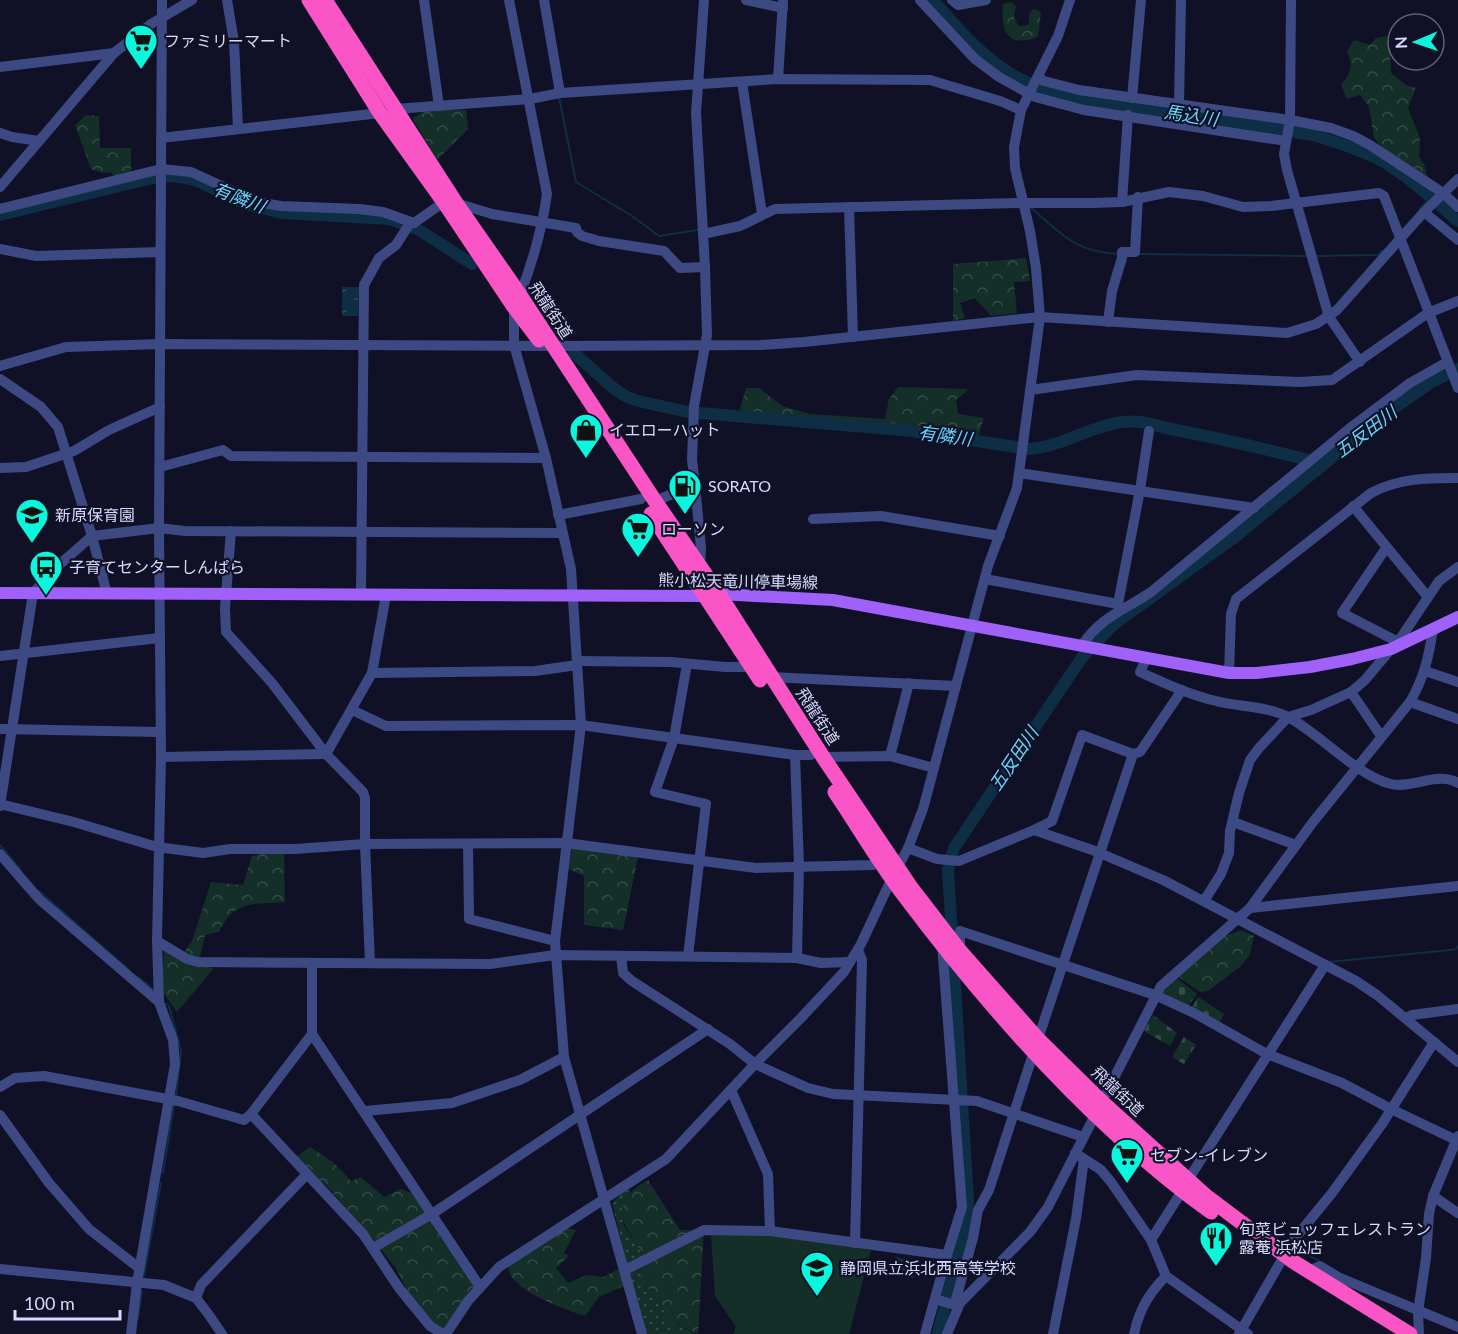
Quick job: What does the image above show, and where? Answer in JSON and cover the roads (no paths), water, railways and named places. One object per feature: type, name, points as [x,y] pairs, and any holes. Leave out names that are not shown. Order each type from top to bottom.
[{"type":"highway","name":"飛龍街道","points":[[309,0],[548,346],[556,370],[770,677],[880,860],[895,873]]},
{"type":"highway","name":"飛龍街道","points":[[325,0],[387,111]]},
{"type":"highway","name":"飛龍街道","points":[[648,500],[700,566],[751,667],[817,756],[961,968],[1098,1108],[1185,1186],[1206,1196],[1282,1258],[1391,1334]]},
{"type":"highway","name":"飛龍街道","points":[[943,940],[960,951],[1036,1045]]},
{"type":"highway","name":"飛龍街道","points":[[1282,1258],[1308,1270],[1410,1334]]},
{"type":"main road","name":"熊小松天竜川停車場線","points":[[0,593],[713,595],[833,600],[973,624],[1228,673],[1310,667],[1397,645],[1458,616]]},
{"type":"street","points":[[131,1334],[139,1268],[173,1100],[175,1064],[173,1040],[159,1002],[157,940],[161,757],[159,528],[162,0]]},
{"type":"street","points":[[0,187],[114,53],[162,17],[192,0]]},
{"type":"street","points":[[227,0],[234,42],[238,129]]},
{"type":"street","points":[[424,0],[439,106]]},
{"type":"street","points":[[509,0],[546,185],[544,221],[535,257],[517,301],[514,345],[546,458],[571,569],[581,725],[555,941],[564,1057],[642,1334]]},
{"type":"street","points":[[544,0],[560,93]]},
{"type":"street","points":[[700,566],[701,548],[692,460],[694,406],[706,335],[705,267],[696,113],[704,0]]},
{"type":"street","points":[[747,0],[783,4],[778,79]]},
{"type":"street","points":[[920,0],[975,59],[999,77],[1030,93],[1065,106],[1286,140]]},
{"type":"street","points":[[952,0],[958,5],[986,0]]},
{"type":"street","points":[[251,1114],[373,1248],[399,1288],[430,1326],[444,1334],[468,1301],[499,1267],[666,1159],[844,972],[858,950],[908,848],[923,809],[985,579],[1014,502],[1040,317],[1036,268],[1015,168],[1014,147],[1021,110],[1058,36],[1070,0]]},
{"type":"street","points":[[1132,98],[1141,0]]},
{"type":"street","points":[[1179,105],[1181,0]]},
{"type":"street","points":[[1291,0],[1290,120],[1284,154],[1287,170],[1329,317],[1360,362]]},
{"type":"street","points":[[0,67],[114,53]]},
{"type":"street","points":[[1038,77],[1044,81],[1079,90],[1331,128],[1353,136],[1458,207]]},
{"type":"street","points":[[161,138],[387,111],[530,99],[560,93],[778,79],[941,81],[1021,110]]},
{"type":"street","points":[[742,82],[761,211]]},
{"type":"street","points":[[1122,202],[1128,115]]},
{"type":"street","points":[[0,133],[39,141]]},
{"type":"street","points":[[0,209],[160,174],[191,172],[239,195],[262,203],[281,206],[359,208],[383,212],[410,226]]},
{"type":"street","points":[[0,366],[66,347],[160,344],[705,346],[804,342],[1040,317],[1280,333],[1304,329],[1329,317],[1399,234],[1458,179]]},
{"type":"street","points":[[703,231],[740,226],[761,211],[775,209],[1122,202],[1169,192],[1195,195],[1243,207],[1379,193],[1384,196],[1457,384]]},
{"type":"street","points":[[1108,322],[1112,291],[1122,255],[1135,252],[1138,197]]},
{"type":"street","points":[[361,595],[364,285],[379,258],[396,245],[410,226],[450,202],[524,221],[544,221],[576,228],[582,236],[599,241],[664,251],[681,268],[705,267]]},
{"type":"street","points":[[849,207],[854,337]]},
{"type":"street","points":[[1424,212],[1458,240]]},
{"type":"street","points":[[0,249],[36,256],[160,252]]},
{"type":"street","points":[[1030,390],[1137,375],[1332,380],[1428,313],[1458,301]]},
{"type":"street","points":[[985,579],[1119,607],[1131,606],[1350,428],[1410,383],[1447,362]]},
{"type":"street","points":[[0,379],[41,407],[58,427],[92,536],[107,594]]},
{"type":"street","points":[[0,468],[26,467],[66,454],[109,430],[160,407]]},
{"type":"street","points":[[1084,646],[1103,620],[1119,607],[1149,430]]},
{"type":"street","points":[[160,467],[223,450],[231,456],[546,458]]},
{"type":"street","points":[[1019,473],[1254,508]]},
{"type":"street","points":[[1228,673],[1232,614],[1236,599],[1371,492],[1394,483],[1410,480],[1458,478]]},
{"type":"street","points":[[558,515],[648,500],[694,485]]},
{"type":"street","points":[[1353,506],[1427,596]]},
{"type":"street","points":[[813,519],[881,516],[1000,536]]},
{"type":"street","points":[[562,532],[185,531],[159,528],[92,536],[59,565],[33,593],[0,805],[84,825],[158,847],[202,853],[230,849],[295,849],[365,844],[566,843],[756,868],[873,865],[880,860]]},
{"type":"street","points":[[231,531],[226,594],[226,632],[272,683],[326,754],[363,792],[365,798],[370,963]]},
{"type":"street","points":[[1386,548],[1342,613],[1397,645]]},
{"type":"street","points":[[1204,902],[1221,874],[1228,853],[1239,793],[1250,760],[1288,717],[1311,710],[1351,692],[1365,680],[1397,645],[1427,596],[1439,581],[1458,567]]},
{"type":"street","points":[[326,754],[372,673],[386,595]]},
{"type":"street","points":[[1053,1334],[1076,1219],[1083,1137],[1155,995],[1172,974],[1239,920],[1250,908],[1296,845],[1410,702],[1425,670],[1433,629]]},
{"type":"street","points":[[0,656],[159,638]]},
{"type":"street","points":[[1147,657],[1140,672],[1217,702],[1271,711],[1288,717],[1381,781],[1393,785],[1446,778],[1458,783]]},
{"type":"street","points":[[372,673],[536,671],[577,663],[751,667]]},
{"type":"street","points":[[687,664],[674,738],[655,792],[706,804],[688,956]]},
{"type":"street","points":[[1425,670],[1458,682]]},
{"type":"street","points":[[770,677],[956,686]]},
{"type":"street","points":[[890,756],[909,683]]},
{"type":"street","points":[[908,848],[954,861],[972,856],[1052,821],[1082,735],[1133,754],[1140,752],[1182,690]]},
{"type":"street","points":[[1351,692],[1381,736]]},
{"type":"street","points":[[1410,702],[1458,719]]},
{"type":"street","points":[[352,710],[386,726],[581,725],[795,755],[890,756],[934,768]]},
{"type":"street","points":[[0,729],[160,732]]},
{"type":"street","points":[[161,757],[326,754]]},
{"type":"street","points":[[947,1334],[973,1238],[978,1210],[989,1190],[1133,754]]},
{"type":"street","points":[[795,755],[799,866],[797,958]]},
{"type":"street","points":[[1233,822],[1296,845]]},
{"type":"street","points":[[1034,830],[1101,854],[1163,880],[1356,981],[1458,1062]]},
{"type":"street","points":[[468,844],[469,919],[555,941]]},
{"type":"street","points":[[0,854],[39,899],[159,1002]]},
{"type":"street","points":[[1250,908],[1458,886]]},
{"type":"street","points":[[960,951],[960,931],[1155,995],[1194,1013],[1267,1054],[1342,1083],[1391,1109],[1457,1139],[1433,1196],[1429,1214],[1426,1258],[1418,1312],[1419,1334]]},
{"type":"street","points":[[157,940],[187,959],[198,962],[490,964],[555,955],[797,958],[821,963],[850,962]]},
{"type":"street","points":[[925,1334],[938,1300],[947,1255],[963,1207],[943,940]]},
{"type":"street","points":[[855,1243],[862,960],[858,950]]},
{"type":"street","points":[[621,956],[623,973],[632,981],[708,1029],[755,1064],[808,1088],[833,1094],[977,1101],[1083,1137]]},
{"type":"street","points":[[312,963],[312,1034],[480,1287]]},
{"type":"street","points":[[1151,1240],[1325,965]]},
{"type":"street","points":[[1405,1018],[1458,1009]]},
{"type":"street","points":[[373,1248],[432,1214],[708,1029]]},
{"type":"street","points":[[0,1087],[15,1078],[45,1076],[173,1100],[244,1120],[312,1034]]},
{"type":"street","points":[[1080,1156],[1101,1170],[1151,1240],[1166,1276],[1243,1333],[1282,1258],[1332,1193],[1391,1109],[1434,1042]]},
{"type":"street","points":[[365,1111],[452,1103],[520,1080],[564,1057]]},
{"type":"street","points":[[731,1090],[768,1174],[770,1230]]},
{"type":"street","points":[[0,1115],[49,1183],[89,1229],[139,1268]]},
{"type":"street","points":[[955,1305],[1030,1232],[1080,1156]]},
{"type":"street","points":[[196,1298],[201,1285],[308,1174]]},
{"type":"street","points":[[1433,1196],[1458,1213]]},
{"type":"street","points":[[625,1270],[704,1230],[770,1230],[947,1255]]},
{"type":"street","points":[[1308,1270],[1320,1266],[1338,1277],[1458,1328]]},
{"type":"street","points":[[0,1269],[164,1285],[196,1298],[222,1334]]},
{"type":"street","points":[[1134,1334],[1145,1302],[1166,1276]]},
{"type":"street","points":[[938,1300],[955,1305]]},
{"type":"water","points":[[342,287],[359,287],[358,316],[342,316]]},
{"type":"water","points":[[896,1257],[917,1263],[913,1278],[891,1273]]},
{"type":"waterway","name":"馬込川","points":[[933,0],[985,55],[1009,73],[1030,84],[1093,101],[1313,135],[1338,143],[1389,165],[1458,221]]},
{"type":"waterway","points":[[559,97],[576,182],[632,216],[659,236],[698,230]]},
{"type":"waterway","name":"有隣川","points":[[0,215],[152,178],[172,176],[200,182],[245,204],[282,213],[390,219],[419,230],[472,264]]},
{"type":"waterway","points":[[1420,209],[1430,198]]},
{"type":"waterway","points":[[1030,207],[1080,246],[1105,253],[1120,254]]},
{"type":"waterway","points":[[1314,256],[1378,255],[1382,251]]},
{"type":"waterway","points":[[1137,254],[1309,256]]},
{"type":"waterway","name":"有隣川","points":[[574,353],[625,396],[688,412],[912,431],[1029,449],[1053,444],[1110,424],[1130,421],[1320,463]]},
{"type":"waterway","name":"五反田川","points":[[938,1334],[965,1226],[968,1201],[948,869],[954,848],[1083,656],[1113,625],[1235,537],[1381,417],[1430,383],[1458,369]]},
{"type":"waterway","points":[[0,845],[21,870]]},
{"type":"waterway","points":[[39,891],[129,970]]},
{"type":"waterway","points":[[1328,962],[1451,950],[1458,946]]},
{"type":"waterway","points":[[138,977],[153,989]]},
{"type":"waterway","points":[[166,1004],[169,1006],[181,1051],[176,1097]]},
{"type":"waterway","points":[[163,1173],[174,1105]]},
{"type":"waterway","points":[[144,1276],[161,1183]]},
{"type":"waterway","points":[[1293,1246],[1319,1261]]},
{"type":"waterway","points":[[138,1318],[142,1291]]},
{"type":"place","name":"ファミリーマート","points":[[141,70]]},
{"type":"place","name":"イエローハット","points":[[586,459]]},
{"type":"place","name":"SORATO","points":[[685,515]]},
{"type":"place","name":"新原保育園","points":[[32,544]]},
{"type":"place","name":"ローソン","points":[[638,558]]},
{"type":"place","name":"子育てセンターしんぱら","points":[[46,596]]},
{"type":"place","name":"セブン-イレブン","points":[[1127,1184]]},
{"type":"place","name":"旬菜ビュッフェレストラン 露菴 浜松店","points":[[1216,1267]]},
{"type":"place","name":"静岡県立浜北西高等学校","points":[[817,1297]]}]
